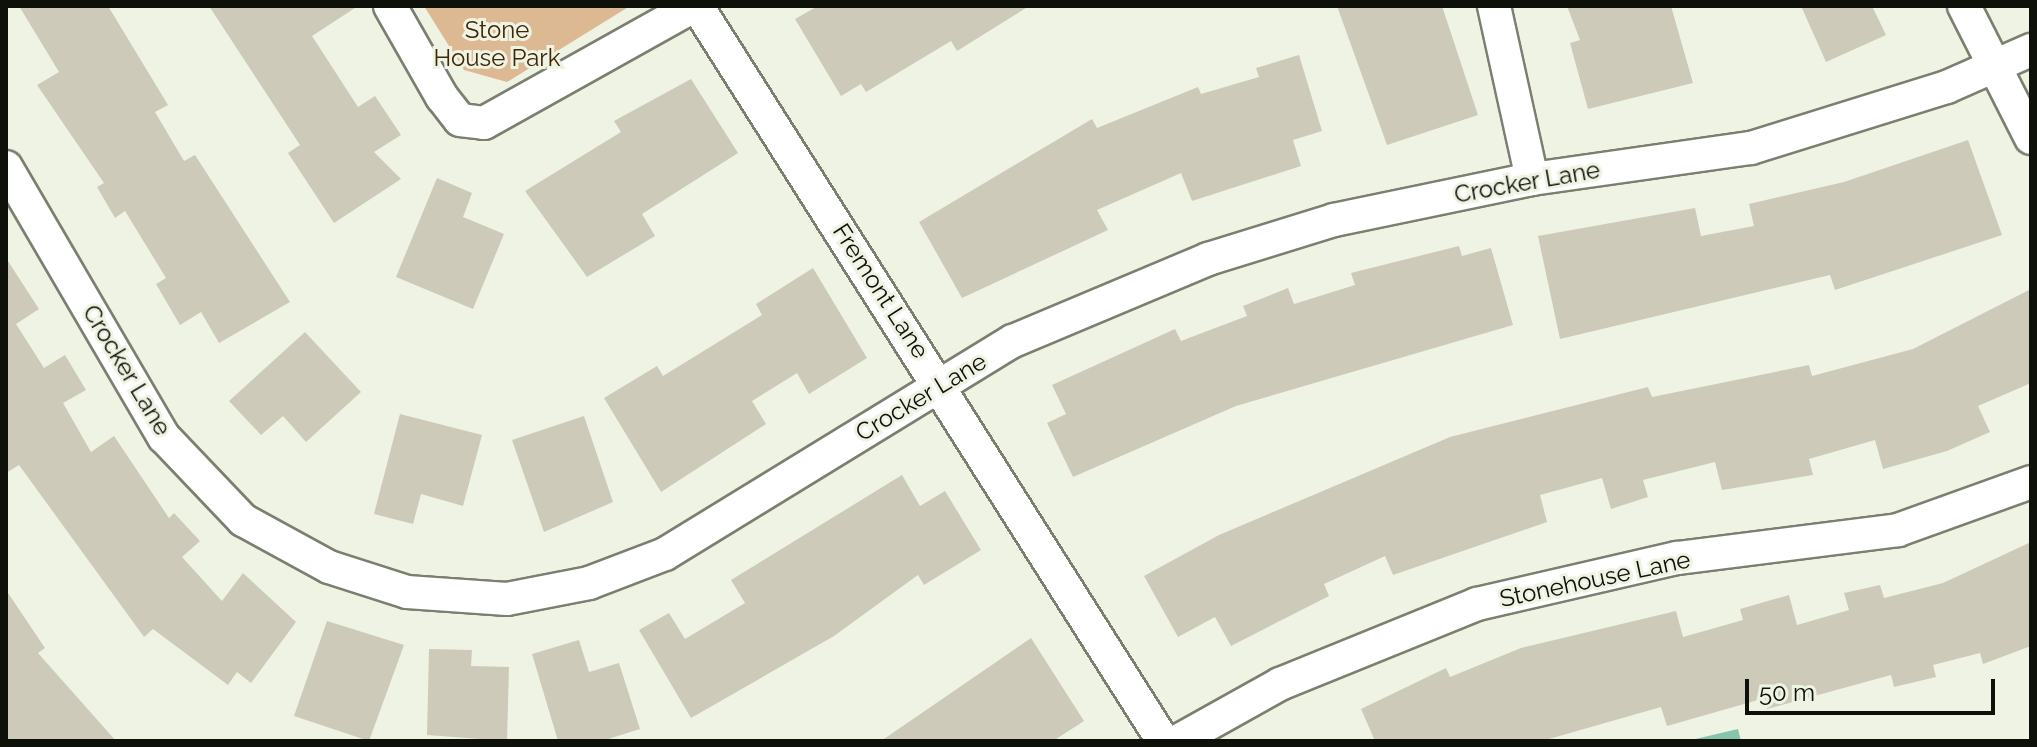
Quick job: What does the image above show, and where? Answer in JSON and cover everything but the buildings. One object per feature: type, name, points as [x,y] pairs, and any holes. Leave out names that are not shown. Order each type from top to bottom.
[{"type":"street","points":[[390,6],[460,120],[484,123],[695,6]]},
{"type":"street","name":"Fremont Lane","points":[[695,6],[940,384],[1163,741]]},
{"type":"street","points":[[1494,6],[1532,179]]},
{"type":"street","points":[[1964,6],[2031,138]]},
{"type":"street","name":"Crocker Lane","points":[[6,167],[164,437],[243,520],[329,567],[407,592],[507,599],[589,583],[665,554],[940,384],[1040,329],[1208,259],[1334,220],[1532,179],[1751,148],[1994,69],[2031,50]]},
{"type":"street","name":"Stonehouse Lane","points":[[1178,741],[1280,684],[1477,604],[1677,558],[1898,530],[2031,482]]},
{"type":"green space","name":"Stone House Park","points":[[424,6],[630,6],[507,82],[464,70]]},
{"type":"shaded area","points":[[1738,729],[1741,741],[1687,741]]}]
